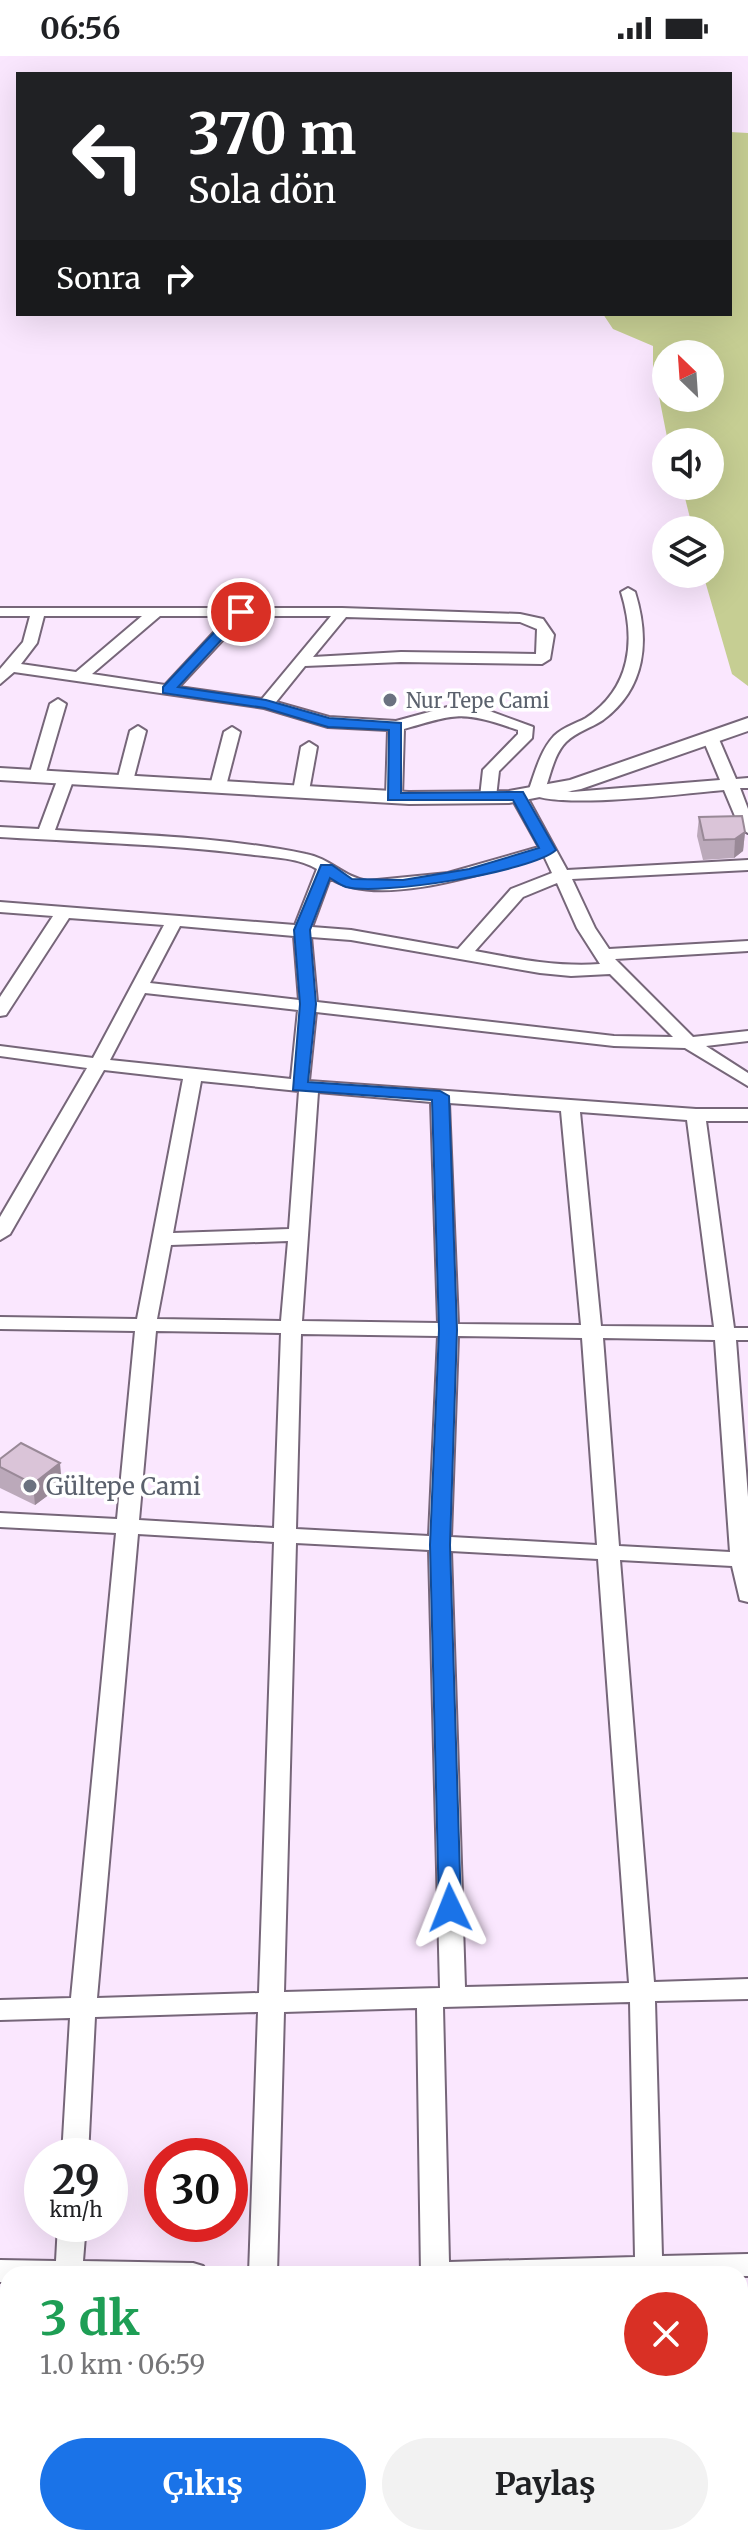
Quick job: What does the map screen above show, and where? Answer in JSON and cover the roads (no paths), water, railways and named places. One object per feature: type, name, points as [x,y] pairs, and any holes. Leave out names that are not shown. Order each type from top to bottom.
[{"type":"street","points":[[628,592],[640,639],[636,667],[608,707],[558,740],[532,793],[548,850],[586,928],[608,961],[689,1043],[748,1081]]},
{"type":"street","points":[[0,612],[88,609],[155,613],[342,612],[520,618],[540,622],[546,627],[547,642],[542,659],[401,657],[303,662]]},
{"type":"street","points":[[0,679],[30,643],[38,612]]},
{"type":"street","points":[[168,690],[241,612]]},
{"type":"street","points":[[266,704],[342,612]]},
{"type":"street","points":[[79,677],[155,613]]},
{"type":"street","points":[[13,667],[266,704],[328,722],[396,726],[455,710],[473,710],[525,727],[526,735],[491,770],[488,797]]},
{"type":"street","points":[[37,776],[58,704]]},
{"type":"street","points":[[0,774],[394,797],[488,797],[574,785],[748,724]]},
{"type":"street","points":[[394,797],[396,726]]},
{"type":"street","points":[[125,781],[138,731]]},
{"type":"street","points":[[218,786],[232,732]]},
{"type":"street","points":[[710,737],[740,784],[748,828]]},
{"type":"street","points":[[301,791],[309,747]]},
{"type":"street","points":[[46,833],[66,778]]},
{"type":"street","points":[[532,793],[572,797],[740,784]]},
{"type":"street","points":[[0,832],[46,833],[284,854],[314,860],[349,883],[403,884],[449,878],[548,850]]},
{"type":"street","points":[[463,954],[517,893],[562,875],[748,865]]},
{"type":"street","points":[[263,2266],[291,1328],[308,1004],[302,930],[326,868]]},
{"type":"street","points":[[0,907],[302,930],[571,971],[608,961],[748,946]]},
{"type":"street","points":[[0,1011],[65,911]]},
{"type":"street","points":[[0,1234],[98,1065],[174,922]]},
{"type":"street","points":[[141,987],[308,1004],[549,1035],[689,1043],[748,1036]]},
{"type":"street","points":[[0,1051],[98,1065],[304,1086],[696,1115],[748,1115]]},
{"type":"street","points":[[76,2138],[83,2009],[109,1760],[146,1326],[193,1074]]},
{"type":"street","points":[[435,2266],[442,1999],[440,1545],[448,1330],[440,1096]]},
{"type":"street","points":[[570,1106],[592,1332],[642,1991],[647,2266]]},
{"type":"street","points":[[696,1115],[725,1334],[748,1595]]},
{"type":"street","points":[[162,1239],[298,1235]]},
{"type":"street","points":[[0,1323],[748,1334]]},
{"type":"street","points":[[0,1520],[284,1538],[608,1551],[745,1560]]},
{"type":"street","points":[[0,2010],[269,2005],[748,1989]]},
{"type":"street","points":[[69,2266],[71,2242]]},
{"type":"street","points":[[728,2266],[748,2265]]},
{"type":"place","name":"Nur Tepe Cami","points":[[390,700]]},
{"type":"place","name":"Gültepe Cami","points":[[30,1486]]}]
